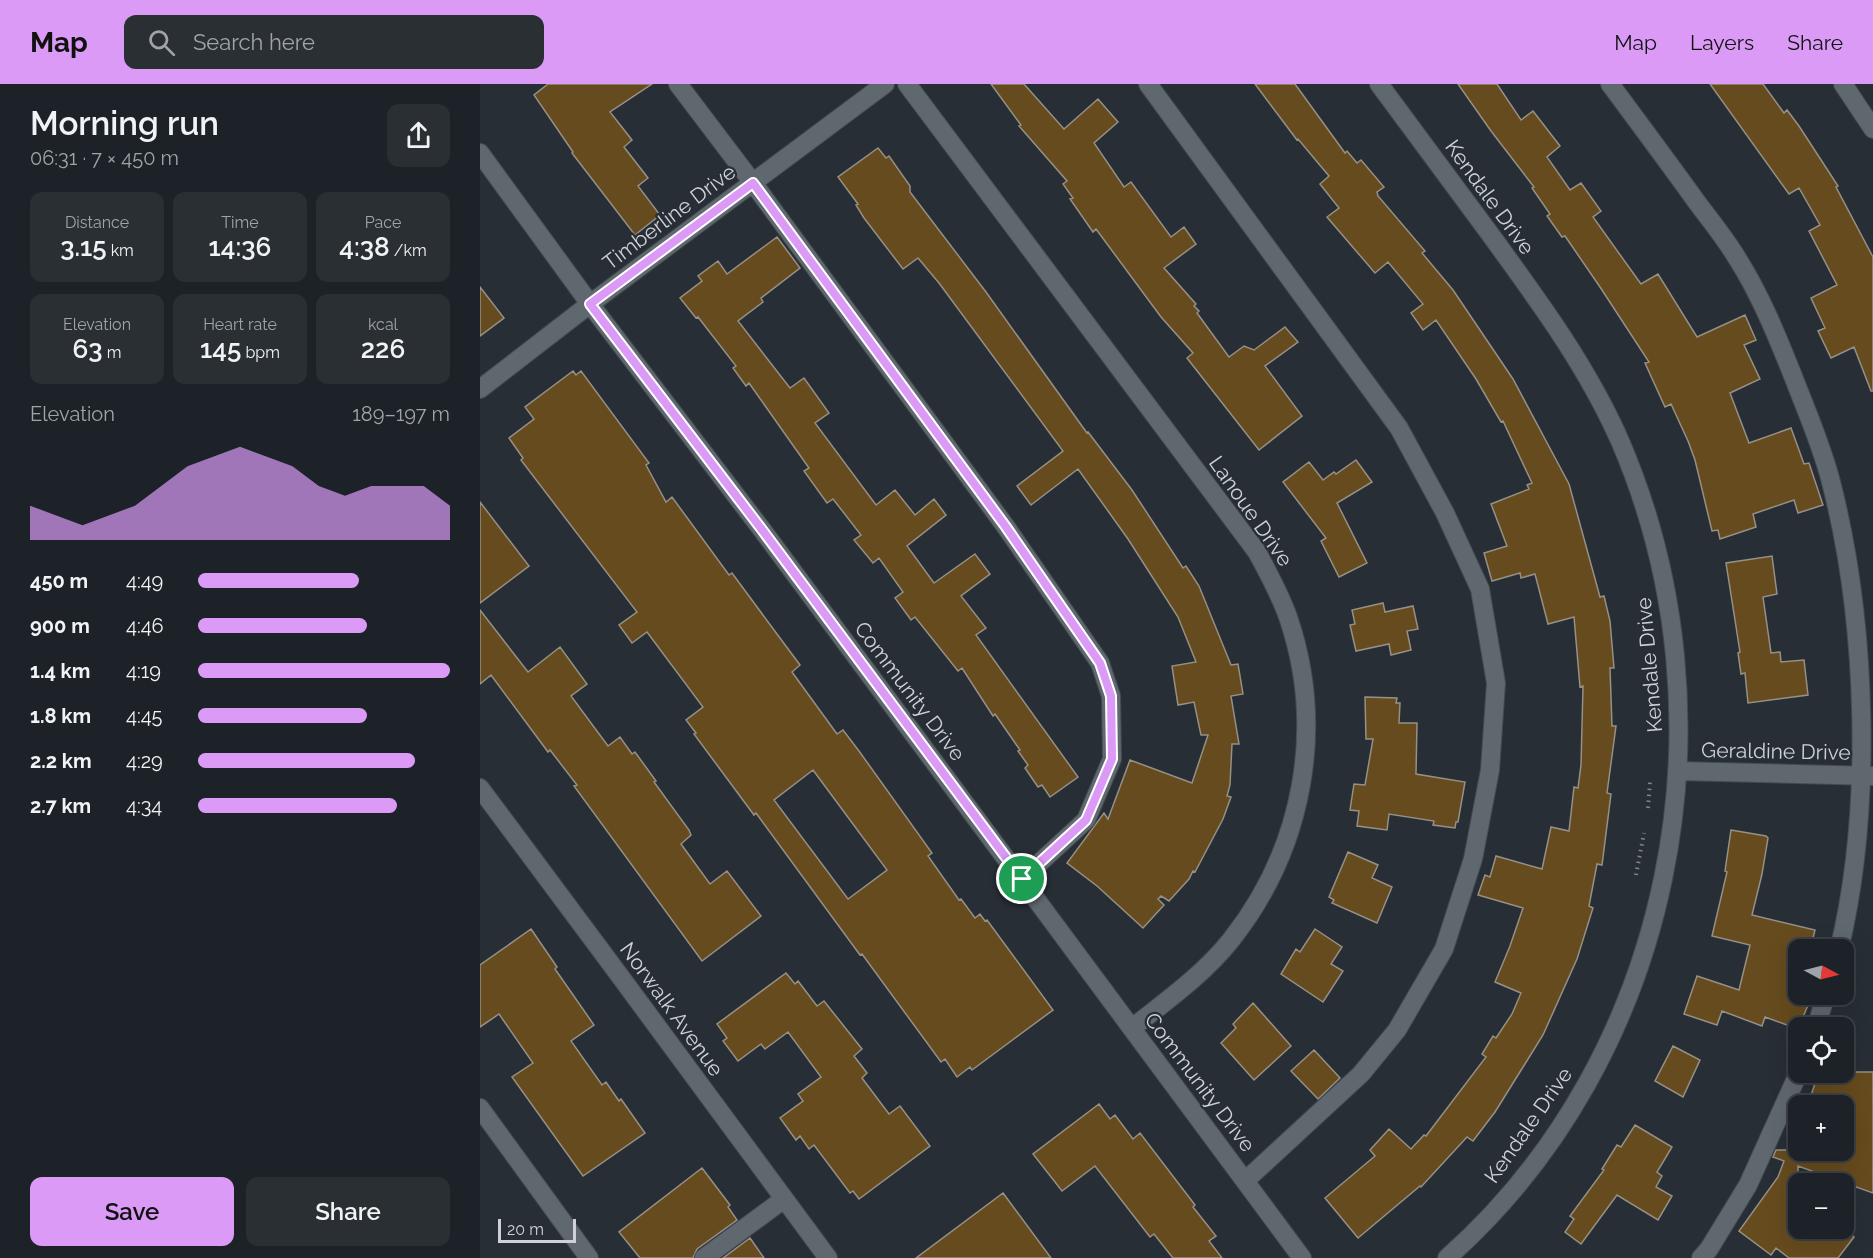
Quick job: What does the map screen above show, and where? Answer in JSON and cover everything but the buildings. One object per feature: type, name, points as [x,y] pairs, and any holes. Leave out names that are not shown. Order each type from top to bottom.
[{"type":"street","points":[[678,84],[1006,527],[1100,663],[1111,696],[1112,759],[1086,820],[1022,879]]},
{"type":"street","name":"Timberline Drive","points":[[480,389],[885,84]]},
{"type":"street","name":"Lanoue Drive","points":[[907,84],[1257,552],[1288,617],[1298,652],[1304,687],[1305,760],[1295,814],[1281,856],[1250,915],[1230,942],[1207,966],[1132,1028]]},
{"type":"street","points":[[1149,84],[1400,428],[1445,513],[1480,589],[1496,682],[1490,770],[1473,858],[1444,949],[1397,1030],[1361,1074],[1245,1181]]},
{"type":"street","name":"Kendale Drive","points":[[1379,84],[1557,326],[1596,392],[1639,492],[1655,543],[1667,599],[1675,660],[1678,771],[1668,856],[1654,920],[1637,971],[1617,1022],[1570,1111],[1544,1149],[1485,1221],[1447,1258]]},
{"type":"street","points":[[1610,84],[1738,258],[1775,331],[1831,480],[1857,623],[1868,776],[1842,939]]},
{"type":"street","points":[[1843,84],[1873,129]]},
{"type":"street","name":"Community Drive","points":[[480,153],[590,304],[756,522],[1302,1258]]},
{"type":"street","name":"Geraldine Drive","points":[[1678,771],[1868,776]]},
{"type":"street","name":"Norwalk Avenue","points":[[480,788],[666,1036],[828,1258]]},
{"type":"street","points":[[1701,1258],[1709,1249],[1748,1185],[1794,1083]]},
{"type":"street","points":[[480,1108],[589,1258]]},
{"type":"street","points":[[704,1258],[784,1199]]},
{"type":"path","points":[[1647,817],[1650,782]]},
{"type":"path","points":[[1636,875],[1645,829]]},
{"type":"route","points":[[753,183],[1006,527],[1100,663],[1111,696],[1112,759],[1086,820],[1022,879],[763,531],[590,304],[753,183]]}]
